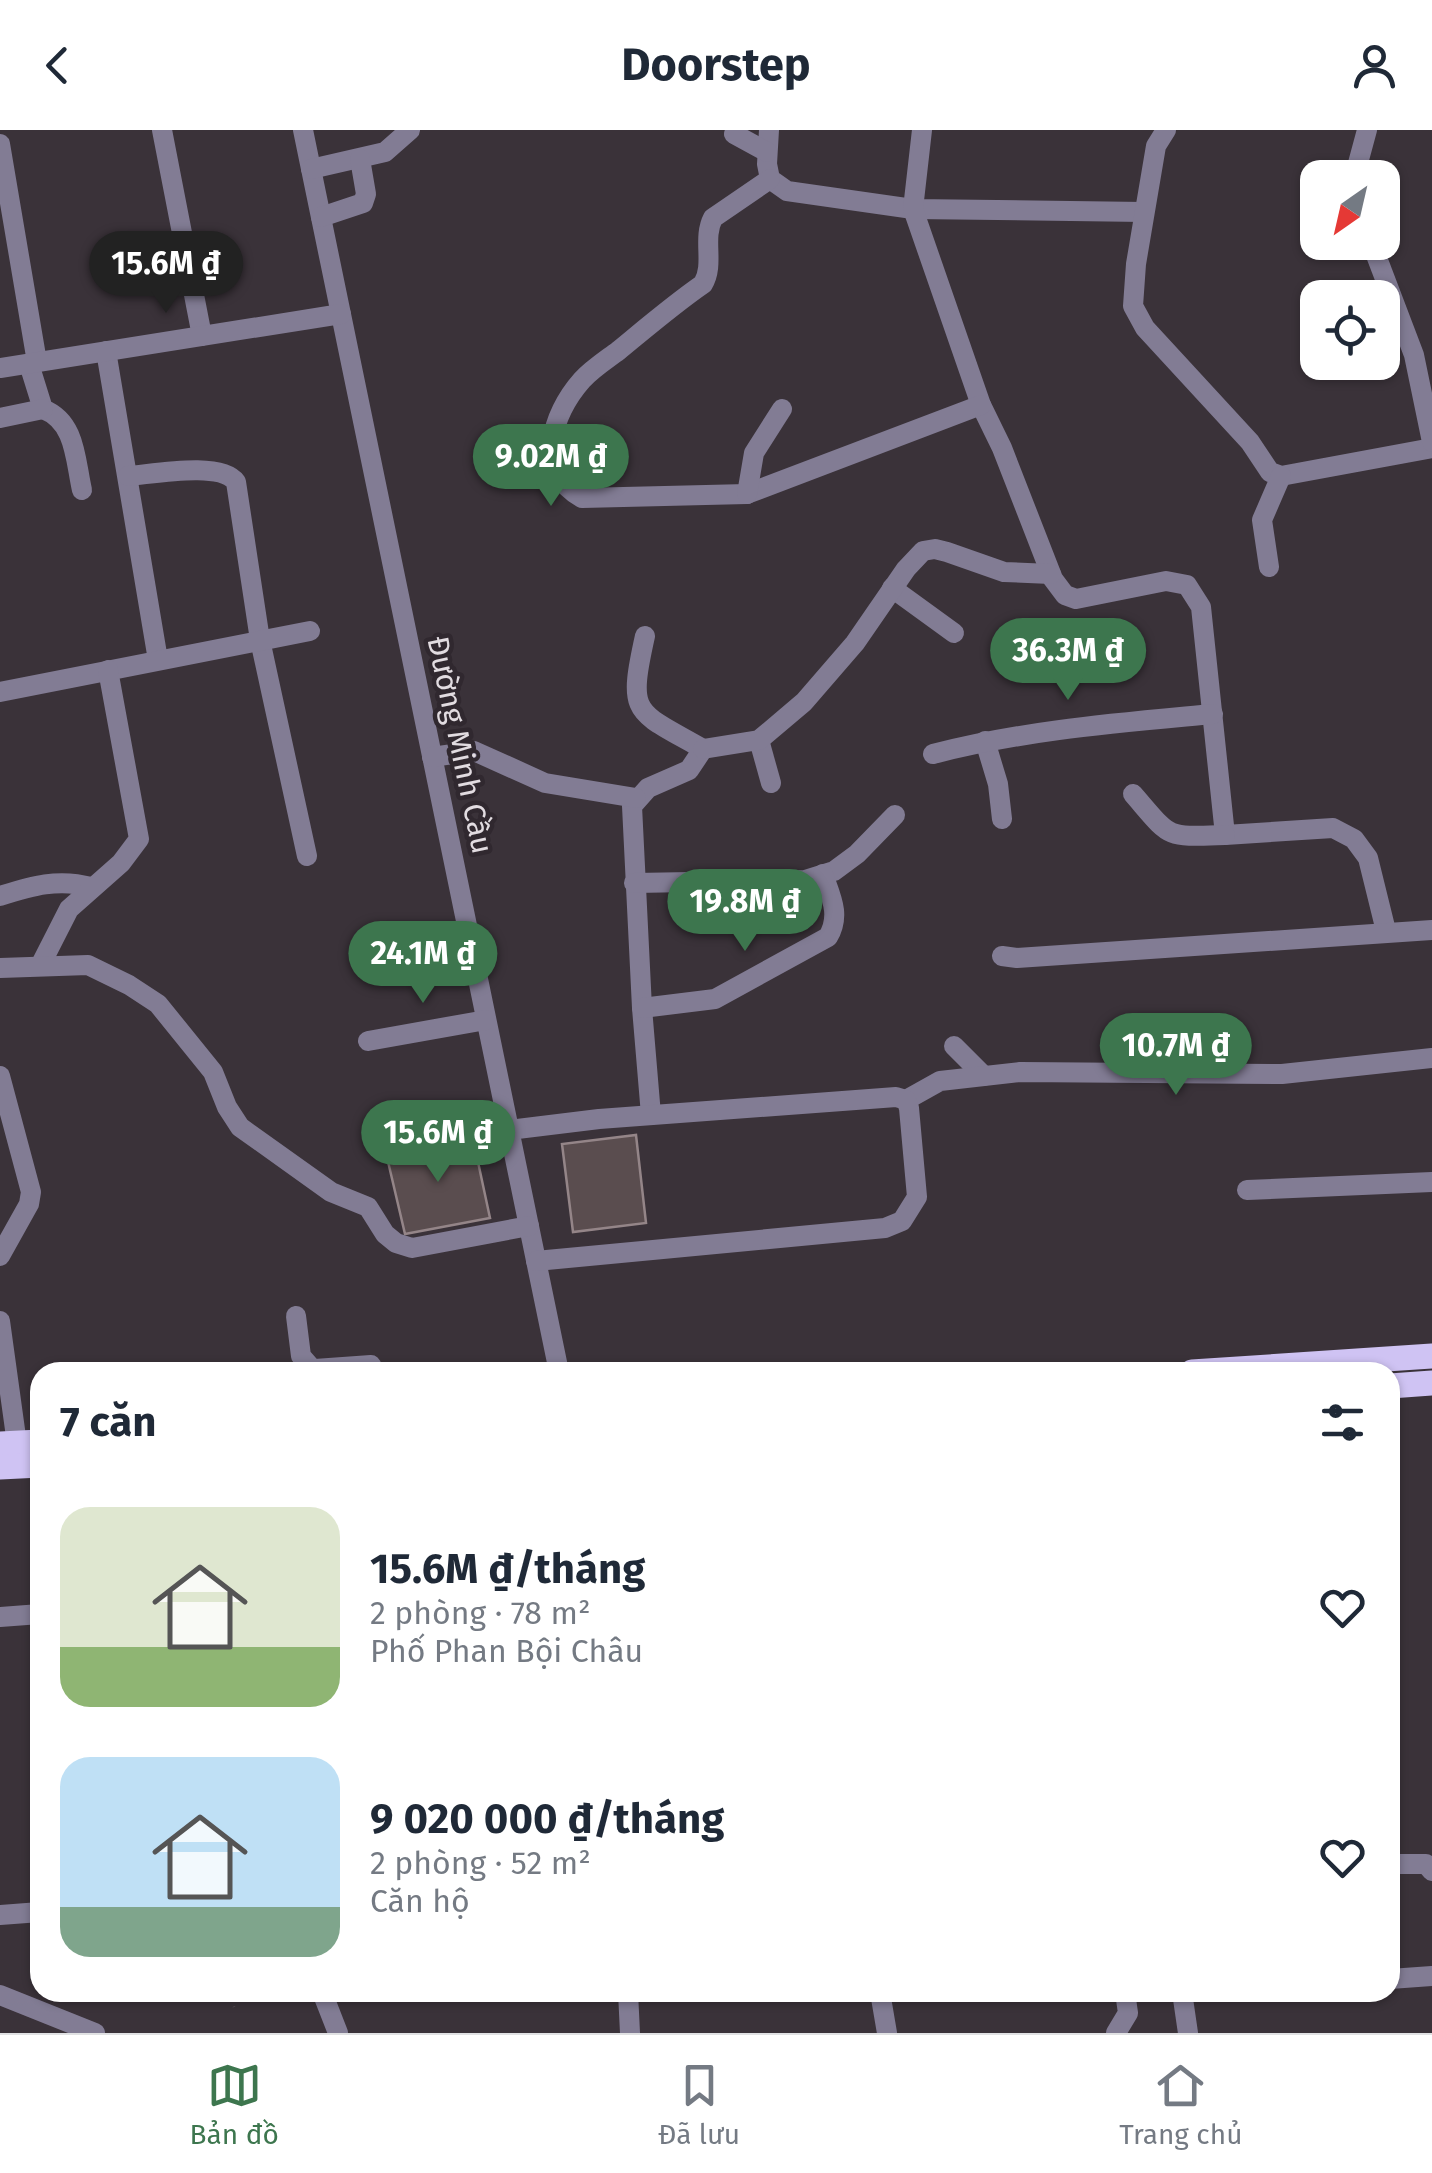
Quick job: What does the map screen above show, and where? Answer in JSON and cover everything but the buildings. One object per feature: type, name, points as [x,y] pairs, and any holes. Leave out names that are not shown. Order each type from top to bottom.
[{"type":"main road","points":[[1342,1362],[1432,1356]]},
{"type":"main road","points":[[1400,1385],[1432,1383]]},
{"type":"main road","points":[[0,1467],[30,1466]]},
{"type":"street","points":[[162,130],[202,336]]},
{"type":"street","name":"Đường Minh Cầu","points":[[303,130],[557,1362]]},
{"type":"street","points":[[311,169],[385,152],[410,130]]},
{"type":"street","points":[[769,130],[770,179],[787,191],[913,210],[1144,212]]},
{"type":"street","points":[[922,130],[913,210],[981,405],[1051,574],[1065,595],[1076,599],[1166,581],[1187,586],[1201,607],[1225,835]]},
{"type":"street","points":[[1166,130],[1156,146],[1136,264],[1133,306],[1145,328],[1250,442],[1270,472],[1282,476],[1432,445],[1414,355],[1379,260]]},
{"type":"street","points":[[1359,160],[1367,130]]},
{"type":"street","points":[[734,134],[767,152]]},
{"type":"street","points":[[0,144],[33,363],[44,409]]},
{"type":"street","points":[[321,217],[362,203],[366,194],[360,159]]},
{"type":"street","points":[[770,179],[713,218],[708,227],[709,274],[703,284],[583,379],[559,414],[550,437],[552,459],[562,482],[582,498],[747,494],[981,405]]},
{"type":"street","points":[[0,368],[341,314]]},
{"type":"street","points":[[106,351],[158,660]]},
{"type":"street","points":[[0,418],[44,409],[63,420],[69,430],[82,490]]},
{"type":"street","points":[[747,494],[754,453],[782,409]]},
{"type":"street","points":[[128,476],[217,470],[236,482],[260,640],[307,856]]},
{"type":"street","points":[[1269,567],[1262,520],[1282,476]]},
{"type":"street","points":[[645,636],[636,678],[644,716],[704,749],[759,740],[804,702],[923,552],[935,549],[1004,572],[1051,574]]},
{"type":"street","points":[[892,588],[954,634]]},
{"type":"street","points":[[0,692],[310,630]]},
{"type":"street","points":[[41,964],[69,909],[122,863],[138,839],[108,670]]},
{"type":"street","points":[[933,754],[984,741],[1068,728],[1213,714]]},
{"type":"street","points":[[759,740],[771,783]]},
{"type":"street","points":[[984,741],[998,784],[1002,819]]},
{"type":"street","points":[[652,1115],[642,1008],[632,806],[648,788],[688,770],[704,749]]},
{"type":"street","points":[[432,758],[474,751],[545,782],[636,798]]},
{"type":"street","points":[[1132,794],[1166,832],[1184,836],[1333,828],[1354,839],[1368,858],[1386,931]]},
{"type":"street","points":[[634,883],[804,880],[834,871],[896,815]]},
{"type":"street","points":[[642,1008],[715,999],[828,937],[836,923],[835,908],[823,874]]},
{"type":"street","points":[[0,896],[69,880],[92,887]]},
{"type":"street","points":[[1002,956],[1432,930]]},
{"type":"street","points":[[0,968],[88,965],[158,1004],[213,1072],[240,1127],[332,1192],[368,1207],[396,1243],[412,1248],[529,1226]]},
{"type":"street","points":[[368,1041],[486,1020]]},
{"type":"street","points":[[954,1046],[984,1076]]},
{"type":"street","points":[[906,1100],[940,1081],[1020,1072],[1282,1074],[1432,1058]]},
{"type":"street","points":[[0,1076],[30,1192],[30,1204],[0,1256]]},
{"type":"street","points":[[509,1130],[896,1096],[906,1100]]},
{"type":"street","points":[[536,1260],[885,1228],[902,1221],[917,1197],[906,1100]]},
{"type":"street","points":[[0,1160],[24,1166]]},
{"type":"street","points":[[1247,1190],[1432,1182]]},
{"type":"street","points":[[296,1316],[302,1356],[307,1362]]},
{"type":"street","points":[[0,1321],[19,1443]]},
{"type":"street","points":[[0,1617],[30,1615]]},
{"type":"street","points":[[1400,1865],[1431,1869],[1432,1845]]},
{"type":"street","points":[[0,1915],[30,1913]]},
{"type":"street","points":[[1400,1978],[1432,1976]]},
{"type":"street","points":[[0,1995],[95,2033]]},
{"type":"street","points":[[326,2002],[338,2033]]},
{"type":"street","points":[[628,2002],[630,2033]]},
{"type":"street","points":[[881,2002],[886,2033]]},
{"type":"street","points":[[1116,2033],[1128,2013],[1127,2002]]},
{"type":"street","points":[[1183,2002],[1188,2033]]},
{"type":"path","points":[[233,2002],[234,2006]]}]
